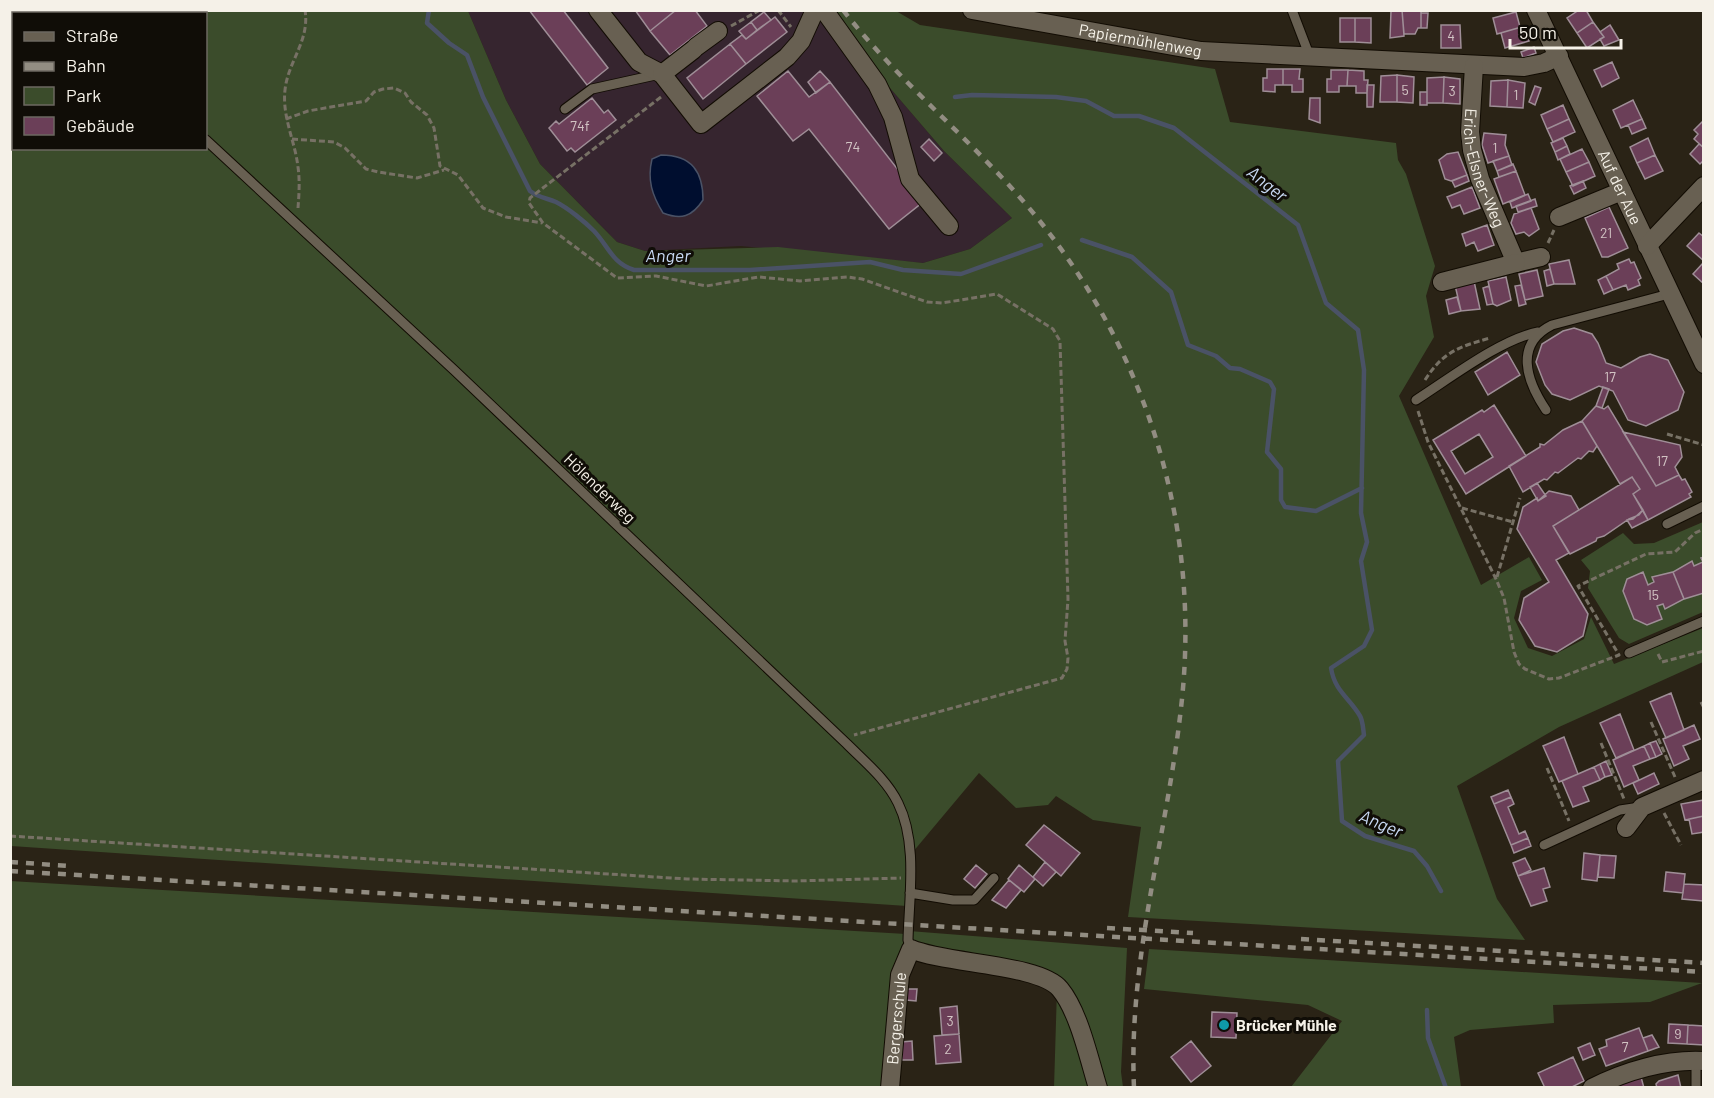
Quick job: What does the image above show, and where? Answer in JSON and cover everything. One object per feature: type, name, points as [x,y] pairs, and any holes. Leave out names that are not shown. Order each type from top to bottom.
[{"type":"street","points":[[598,10],[639,62],[668,81],[701,124],[786,57],[801,41],[815,10]]},
{"type":"street","points":[[824,10],[877,84],[893,117],[910,179],[949,226]]},
{"type":"street","name":"Papiermühlenweg","points":[[972,10],[1201,51],[1474,66],[1533,66],[1559,56]]},
{"type":"street","name":"Auf der Aue","points":[[1536,10],[1704,364]]},
{"type":"street","points":[[668,81],[694,49],[718,31]]},
{"type":"street","name":"Erich-Elsner-Weg","points":[[1474,66],[1470,132],[1472,150],[1480,179],[1516,263]]},
{"type":"street","points":[[1647,246],[1704,186]]},
{"type":"street","points":[[1560,217],[1622,191]]},
{"type":"street","points":[[1442,282],[1541,257]]},
{"type":"street","points":[[1626,828],[1643,805],[1704,780]]},
{"type":"street","points":[[911,949],[930,957],[1018,972],[1059,987],[1069,1002],[1098,1088]]},
{"type":"street","name":"Bergerschule","points":[[890,1088],[900,975],[911,949]]},
{"type":"street","points":[[1592,1088],[1645,1068],[1700,1061]]},
{"type":"lane","points":[[1293,10],[1310,57]]},
{"type":"lane","points":[[565,109],[592,89],[668,81]]},
{"type":"lane","name":"Hölenderweg","points":[[207,141],[454,369],[847,744],[885,784],[906,822],[910,893],[908,940],[911,949]]},
{"type":"lane","points":[[1416,400],[1501,346],[1524,335],[1538,332],[1552,325],[1669,294]]},
{"type":"lane","points":[[1538,332],[1530,343],[1527,359],[1532,384],[1546,410]]},
{"type":"lane","points":[[1667,524],[1704,506]]},
{"type":"lane","points":[[1629,652],[1704,621]]},
{"type":"lane","points":[[1544,845],[1620,810],[1643,805]]},
{"type":"lane","points":[[910,893],[953,900],[974,900],[994,878]]},
{"type":"lane","points":[[1696,1088],[1700,1061]]},
{"type":"path","points":[[288,218],[298,208],[300,181],[286,119],[285,90],[303,39],[304,10]]},
{"type":"path","points":[[738,23],[760,10]]},
{"type":"path","points":[[668,81],[530,198],[529,203],[543,223],[617,278],[656,276],[706,286],[759,277],[800,281],[847,277],[862,279],[927,302],[942,303],[997,294],[1053,329],[1060,341],[1068,599],[1065,641],[1067,669],[1062,678],[855,734],[847,744]]},
{"type":"path","points":[[286,119],[308,111],[366,102],[374,92],[383,89],[400,90],[427,115],[434,128],[438,161],[444,170],[458,176],[483,208],[506,217],[543,223]]},
{"type":"path","points":[[292,139],[334,142],[345,148],[366,169],[378,172],[417,178],[444,170]]},
{"type":"path","points":[[1541,257],[1560,217]]},
{"type":"path","points":[[1497,336],[1460,346],[1446,354],[1427,377],[1416,400],[1428,442],[1504,598],[1514,652],[1525,669],[1549,679],[1559,678],[1619,655],[1578,586],[1646,554],[1675,552],[1695,533],[1704,529]]},
{"type":"path","points":[[1667,434],[1704,445]]},
{"type":"path","points":[[1496,579],[1520,498]]},
{"type":"path","points":[[1462,508],[1513,522]]},
{"type":"path","points":[[1653,642],[1662,662],[1704,651]]},
{"type":"path","points":[[1701,702],[1704,708]]},
{"type":"path","points":[[1651,722],[1681,790]]},
{"type":"path","points":[[1601,743],[1643,805],[1681,845]]},
{"type":"path","points":[[1547,768],[1573,831]]},
{"type":"path","points":[[10,836],[687,879],[796,881],[909,878]]},
{"type":"shaded area","points":[[468,11],[824,11],[944,151],[1012,218],[970,249],[923,263],[741,246],[645,251],[617,242],[540,164],[506,100]]},
{"type":"green space","points":[[10,11],[468,11],[506,100],[540,164],[617,242],[645,251],[778,247],[923,263],[970,249],[1012,218],[944,151],[824,11],[896,11],[920,25],[1215,69],[1230,122],[1396,143],[1398,160],[1406,174],[1435,266],[1426,296],[1434,337],[1399,396],[1481,585],[1529,557],[1542,580],[1521,591],[1514,618],[1528,648],[1552,656],[1584,639],[1591,617],[1614,664],[1703,628],[1703,662],[1559,727],[1457,786],[1497,899],[1525,940],[1128,917],[1141,827],[1093,820],[1056,796],[1048,805],[1016,808],[979,773],[912,853],[904,818],[892,792],[850,743],[848,747],[886,788],[901,816],[907,854],[907,906],[11,846]]},
{"type":"green space","points":[[1703,522],[1703,612],[1629,644],[1619,638],[1588,588],[1590,571],[1581,560],[1623,533],[1634,544],[1654,543]]},
{"type":"green space","points":[[10,881],[906,934],[887,1087],[11,1087]]},
{"type":"green space","points":[[909,931],[1127,948],[1121,1072],[1123,1087],[1101,1087],[1060,986],[912,948]]},
{"type":"green space","points":[[1149,949],[1702,983],[1650,1002],[1553,1005],[1554,1023],[1470,1030],[1454,1037],[1461,1087],[1291,1087],[1342,1021],[1308,1005],[1144,989]]},
{"type":"green space","points":[[1057,989],[1095,1087],[1054,1088]]},
{"type":"water","points":[[661,155],[681,158],[694,167],[698,173],[703,200],[686,216],[663,213],[653,194],[650,174],[652,159]]},
{"type":"building","points":[[529,10],[563,10],[608,68],[587,85]]},
{"type":"building","points":[[635,10],[676,10],[650,31]]},
{"type":"building","points":[[676,10],[695,10],[707,26],[670,55],[650,31]]},
{"type":"building","points":[[1402,10],[1404,36],[1390,38],[1391,11]]},
{"type":"building","points":[[1402,10],[1421,10],[1421,28],[1418,28],[1415,34],[1404,34]]},
{"type":"building","points":[[1579,10],[1586,10],[1593,22],[1577,33],[1567,18]]},
{"type":"building","points":[[764,12],[771,20],[757,30],[751,22]]},
{"type":"building","points":[[1516,12],[1520,27],[1525,26],[1497,34],[1493,18]]},
{"type":"building","points":[[1421,13],[1428,13],[1427,28],[1421,28]]},
{"type":"building","points":[[775,17],[787,32],[746,64],[730,44],[742,35],[746,39]]},
{"type":"building","points":[[1340,18],[1355,18],[1355,42],[1340,42]]},
{"type":"building","points":[[1355,18],[1371,18],[1371,43],[1355,42]]},
{"type":"building","points":[[751,22],[757,30],[746,39],[739,31]]},
{"type":"building","points":[[1593,22],[1604,37],[1587,48],[1577,33]]},
{"type":"building","points":[[1441,25],[1460,25],[1461,48],[1441,48]]},
{"type":"building","points":[[1610,25],[1619,40],[1604,46],[1600,39],[1604,37],[1600,32]]},
{"type":"building","points":[[1525,26],[1529,41],[1505,48],[1501,33],[1497,34]]},
{"type":"building","points":[[730,44],[746,64],[703,99],[687,78]]},
{"type":"building","points":[[1534,47],[1536,53],[1523,58],[1521,52]]},
{"type":"building","points":[[1612,62],[1619,78],[1602,87],[1594,70]]},
{"type":"building","points":[[1267,69],[1283,69],[1283,85],[1275,85],[1275,92],[1263,91],[1263,78],[1267,78]]},
{"type":"building","points":[[1283,69],[1300,69],[1299,79],[1303,79],[1303,92],[1292,92],[1292,85],[1283,85]]},
{"type":"building","points":[[1331,70],[1348,70],[1347,86],[1339,86],[1339,92],[1327,92],[1327,79],[1331,79]]},
{"type":"building","points":[[1348,70],[1364,71],[1364,80],[1368,80],[1367,93],[1356,93],[1356,86],[1347,86]]},
{"type":"building","points":[[788,71],[809,97],[830,82],[923,202],[889,229],[809,129],[793,141],[757,96]]},
{"type":"building","points":[[820,71],[830,82],[816,93],[808,82]]},
{"type":"building","points":[[1397,75],[1414,77],[1413,103],[1397,102]]},
{"type":"building","points":[[1397,75],[1397,102],[1380,102],[1381,76]]},
{"type":"building","points":[[1444,77],[1460,79],[1460,104],[1443,103]]},
{"type":"building","points":[[1444,77],[1443,103],[1427,103],[1427,78]]},
{"type":"building","points":[[1508,80],[1525,83],[1523,108],[1507,107]]},
{"type":"building","points":[[1508,80],[1507,107],[1490,106],[1491,81]]},
{"type":"building","points":[[1367,85],[1374,85],[1373,107],[1367,107]]},
{"type":"building","points":[[1535,86],[1541,88],[1535,105],[1529,102]]},
{"type":"building","points":[[1420,92],[1427,92],[1427,105],[1420,105]]},
{"type":"building","points":[[592,98],[604,113],[608,110],[616,120],[575,152],[571,148],[567,151],[549,128],[556,121],[559,124]]},
{"type":"building","points":[[1310,98],[1320,98],[1320,123],[1309,119]]},
{"type":"building","points":[[1633,100],[1642,119],[1621,128],[1613,110]]},
{"type":"building","points":[[1563,105],[1569,119],[1547,129],[1541,115]]},
{"type":"building","points":[[1569,119],[1575,132],[1553,142],[1547,129]]},
{"type":"building","points":[[1642,119],[1646,128],[1632,134],[1628,125]]},
{"type":"building","points":[[1704,120],[1704,148],[1694,139],[1698,134],[1694,130]]},
{"type":"building","points":[[1484,133],[1506,135],[1505,145],[1509,156],[1488,163],[1482,145]]},
{"type":"building","points":[[1563,138],[1567,146],[1555,152],[1551,143]]},
{"type":"building","points":[[1648,138],[1655,155],[1637,163],[1630,147]]},
{"type":"building","points":[[929,139],[942,153],[934,161],[921,147]]},
{"type":"building","points":[[1699,144],[1704,148],[1704,160],[1700,164],[1690,154]]},
{"type":"building","points":[[1567,146],[1570,154],[1558,160],[1555,152]]},
{"type":"building","points":[[1582,149],[1589,162],[1566,172],[1560,159]]},
{"type":"building","points":[[1458,152],[1467,175],[1451,181],[1445,179],[1439,160],[1447,154]]},
{"type":"building","points":[[1655,155],[1663,171],[1645,179],[1637,163]]},
{"type":"building","points":[[1509,156],[1512,165],[1497,171],[1493,161]]},
{"type":"building","points":[[1589,162],[1595,176],[1573,186],[1566,172]]},
{"type":"building","points":[[1513,164],[1516,171],[1499,177],[1497,171]]},
{"type":"building","points":[[1516,171],[1525,195],[1503,204],[1494,179]]},
{"type":"building","points":[[1467,175],[1469,181],[1455,187],[1452,181]]},
{"type":"building","points":[[1583,181],[1586,188],[1574,194],[1570,186]]},
{"type":"building","points":[[1472,187],[1480,208],[1464,214],[1460,205],[1452,208],[1447,197]]},
{"type":"building","points":[[1528,194],[1531,201],[1512,208],[1510,202]]},
{"type":"building","points":[[1535,199],[1537,206],[1518,212],[1516,206]]},
{"type":"building","points":[[1609,207],[1628,248],[1608,257],[1602,257],[1585,218]]},
{"type":"building","points":[[1531,208],[1539,229],[1529,236],[1524,232],[1516,234],[1511,223],[1514,214]]},
{"type":"building","points":[[1487,225],[1494,245],[1478,251],[1474,242],[1466,246],[1462,234]]},
{"type":"building","points":[[1699,233],[1704,237],[1704,261],[1687,246]]},
{"type":"building","points":[[1629,259],[1631,263],[1634,262],[1641,278],[1638,280],[1640,285],[1628,290],[1626,285],[1613,290],[1606,276],[1619,269],[1617,264]]},
{"type":"building","points":[[1569,260],[1575,284],[1554,284],[1549,264]]},
{"type":"building","points":[[1704,262],[1704,284],[1693,274]]},
{"type":"building","points":[[1550,269],[1554,284],[1547,286],[1544,271]]},
{"type":"building","points":[[1537,270],[1543,296],[1525,300],[1519,274]]},
{"type":"building","points":[[1606,276],[1613,290],[1604,294],[1598,280]]},
{"type":"building","points":[[1506,277],[1511,300],[1497,306],[1493,304],[1488,281]]},
{"type":"building","points":[[1474,281],[1480,309],[1461,311],[1455,285]]},
{"type":"building","points":[[1521,285],[1526,304],[1519,306],[1515,286]]},
{"type":"building","points":[[1489,286],[1493,304],[1487,305],[1483,288]]},
{"type":"building","points":[[1457,297],[1461,311],[1449,314],[1446,300]]},
{"type":"building","points":[[1574,328],[1592,334],[1606,363],[1621,368],[1650,354],[1668,360],[1684,392],[1678,410],[1646,426],[1628,420],[1613,391],[1599,386],[1570,400],[1552,394],[1545,385],[1536,362],[1542,344],[1563,331]]},
{"type":"building","points":[[1507,352],[1520,375],[1488,395],[1475,372]]},
{"type":"building","points":[[1603,387],[1609,389],[1602,408],[1596,406]]},
{"type":"building","points":[[1494,405],[1526,456],[1466,494],[1433,440],[1482,410],[1484,412]],"holes":[[[1479,434],[1493,457],[1465,474],[1451,451]]]},
{"type":"building","points":[[1596,406],[1604,409],[1608,406],[1656,486],[1679,475],[1682,480],[1685,479],[1692,492],[1689,494],[1691,497],[1648,520],[1633,494],[1640,489],[1632,477],[1620,484],[1582,421]]},
{"type":"building","points":[[1582,421],[1597,446],[1593,452],[1589,451],[1581,459],[1578,458],[1558,473],[1555,472],[1547,480],[1544,479],[1523,492],[1509,466],[1540,447],[1540,444],[1544,445],[1563,430]]},
{"type":"building","points":[[1623,432],[1680,445],[1682,457],[1675,467],[1679,475],[1656,486]]},
{"type":"building","points":[[1632,477],[1640,489],[1633,494],[1643,510],[1639,515],[1570,554],[1553,526]]},
{"type":"building","points":[[1537,483],[1546,496],[1538,501],[1530,487]]},
{"type":"building","points":[[1549,491],[1571,496],[1579,510],[1553,526],[1569,553],[1556,560],[1588,614],[1583,636],[1557,652],[1535,646],[1519,620],[1524,598],[1549,582],[1517,529],[1523,507],[1537,498],[1538,501]]},
{"type":"building","points":[[1643,510],[1648,520],[1632,528],[1627,520],[1633,519]]},
{"type":"building","points":[[1704,557],[1704,593],[1684,599],[1673,572],[1692,561],[1694,566],[1703,562],[1701,558]]},
{"type":"building","points":[[1643,572],[1648,585],[1654,582],[1652,577],[1673,572],[1684,599],[1665,609],[1663,604],[1657,606],[1662,619],[1647,625],[1634,619],[1623,591],[1627,579]]},
{"type":"building","points":[[1671,693],[1684,730],[1666,738],[1650,702]]},
{"type":"building","points":[[1620,714],[1634,750],[1616,758],[1600,723]]},
{"type":"building","points":[[1694,725],[1700,739],[1683,746],[1689,759],[1674,766],[1663,739]]},
{"type":"building","points":[[1564,737],[1578,774],[1559,782],[1543,746]]},
{"type":"building","points":[[1656,741],[1662,754],[1656,757],[1650,743]]},
{"type":"building","points":[[1650,743],[1656,757],[1650,759],[1644,746]]},
{"type":"building","points":[[1644,746],[1650,759],[1633,766],[1639,780],[1624,787],[1613,760]]},
{"type":"building","points":[[1606,761],[1612,775],[1605,777],[1600,764]]},
{"type":"building","points":[[1600,764],[1605,777],[1600,780],[1594,767]]},
{"type":"building","points":[[1594,767],[1600,780],[1583,787],[1589,801],[1573,807],[1562,781]]},
{"type":"building","points":[[1654,773],[1659,784],[1638,794],[1633,783]]},
{"type":"building","points":[[1508,790],[1511,797],[1494,804],[1491,797]]},
{"type":"building","points":[[1511,797],[1514,804],[1508,807],[1519,834],[1525,831],[1528,838],[1511,845],[1494,804]]},
{"type":"building","points":[[1704,800],[1704,816],[1685,820],[1681,804]]},
{"type":"building","points":[[1704,816],[1704,832],[1692,834],[1689,819]]},
{"type":"building","points":[[1044,825],[1080,853],[1061,876],[1026,845]]},
{"type":"building","points":[[1528,838],[1531,846],[1514,853],[1511,845]]},
{"type":"building","points":[[1584,853],[1600,855],[1597,881],[1582,879]]},
{"type":"building","points":[[1600,855],[1616,856],[1614,878],[1598,877]]},
{"type":"building","points":[[1525,858],[1531,870],[1518,876],[1513,863]]},
{"type":"building","points":[[1045,862],[1056,872],[1043,886],[1033,877]]},
{"type":"building","points":[[976,865],[987,874],[975,888],[964,879]]},
{"type":"building","points":[[1019,865],[1035,879],[1024,892],[1008,879]]},
{"type":"building","points":[[1544,868],[1550,887],[1543,889],[1547,901],[1531,906],[1518,876]]},
{"type":"building","points":[[1666,872],[1685,874],[1683,893],[1664,891]]},
{"type":"building","points":[[1009,880],[1021,890],[1006,908],[992,900]]},
{"type":"building","points":[[1684,884],[1704,885],[1703,901],[1682,899]]},
{"type":"building","points":[[907,989],[917,989],[916,1001],[906,1000]]},
{"type":"building","points":[[957,1006],[959,1034],[942,1035],[940,1008]]},
{"type":"building","name":"Brücker Mühle","points":[[1212,1012],[1237,1013],[1236,1038],[1211,1037]]},
{"type":"building","points":[[1669,1024],[1688,1025],[1687,1044],[1668,1043]]},
{"type":"building","points":[[1688,1025],[1704,1026],[1704,1045],[1687,1044]]},
{"type":"building","points":[[1639,1028],[1648,1051],[1606,1066],[1599,1049],[1607,1046],[1606,1040]]},
{"type":"building","points":[[959,1034],[961,1062],[936,1064],[934,1036]]},
{"type":"building","points":[[1652,1035],[1659,1047],[1648,1051],[1643,1038]]},
{"type":"building","points":[[912,1041],[913,1060],[902,1060],[901,1042]]},
{"type":"building","points":[[1191,1041],[1211,1066],[1191,1082],[1171,1057]]},
{"type":"building","points":[[1590,1043],[1595,1055],[1583,1060],[1578,1048]]},
{"type":"building","points":[[1573,1057],[1584,1081],[1570,1088],[1545,1088],[1538,1073]]},
{"type":"building","points":[[1678,1075],[1681,1088],[1657,1088],[1656,1084],[1659,1081]]},
{"type":"building","points":[[1641,1077],[1644,1088],[1616,1088],[1615,1085]]},
{"type":"waterway","name":"Anger","points":[[429,10],[427,23],[449,43],[467,55],[483,97],[530,191],[556,202],[576,215],[594,231],[616,259],[634,270],[750,270],[870,262],[903,270],[961,274],[1041,245]]},
{"type":"waterway","name":"Anger","points":[[955,97],[972,95],[1056,97],[1086,101],[1114,116],[1139,116],[1174,128],[1298,225],[1326,303],[1358,330],[1364,370],[1361,513],[1367,542],[1361,561],[1372,630],[1364,646],[1331,668],[1339,689],[1361,718],[1364,735],[1338,761],[1342,821],[1365,836],[1414,851],[1427,866],[1441,891]]},
{"type":"waterway","name":"Anger","points":[[1082,240],[1132,257],[1171,292],[1188,345],[1216,356],[1230,368],[1240,369],[1270,382],[1274,389],[1267,452],[1281,469],[1281,500],[1285,507],[1316,511],[1362,488]]},
{"type":"waterway","name":"Anger","points":[[1427,1010],[1428,1038],[1446,1088]]},
{"type":"railway","points":[[843,10],[884,58],[1016,193],[1060,248],[1098,306],[1129,368],[1154,432],[1172,499],[1182,568],[1185,637],[1181,708],[1175,756],[1150,897],[1137,992],[1134,1088]]},
{"type":"railway","points":[[10,862],[70,866]]},
{"type":"railway","points":[[10,871],[1704,972]]},
{"type":"railway","points":[[1107,928],[1193,933]]},
{"type":"railway","points":[[1301,939],[1704,963]]},
{"type":"place","name":"Brücker Mühle","points":[[1224,1025]]}]
